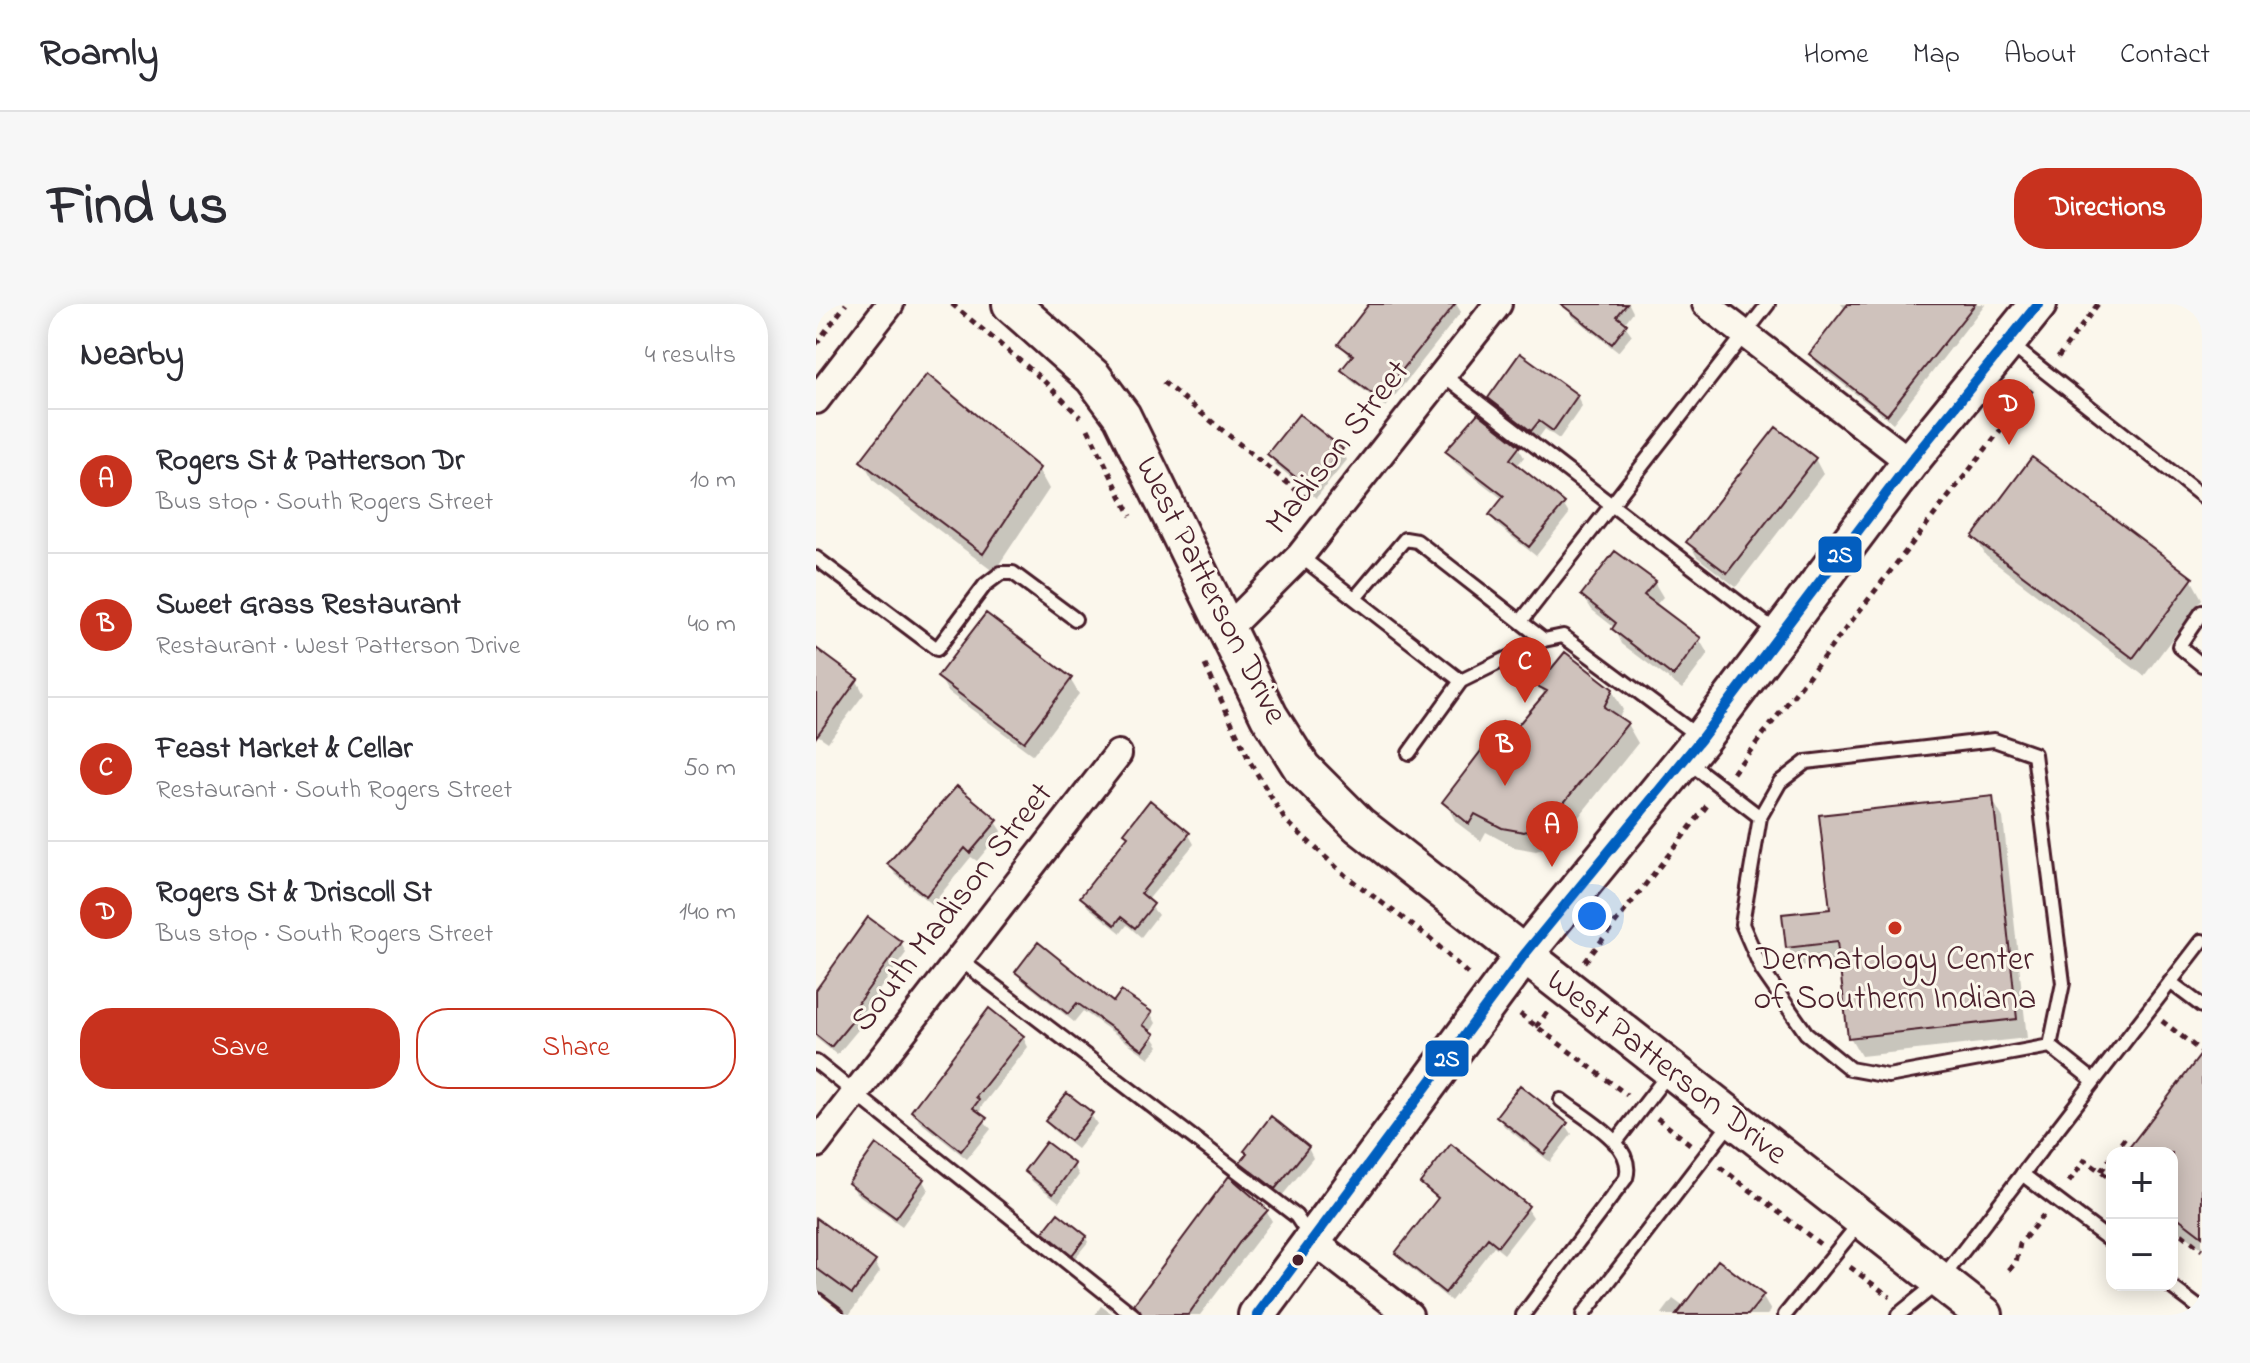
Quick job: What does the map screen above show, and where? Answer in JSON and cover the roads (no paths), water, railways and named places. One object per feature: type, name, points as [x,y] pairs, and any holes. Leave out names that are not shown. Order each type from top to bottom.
[{"type":"street","points":[[816,400],[890,304]]},
{"type":"street","name":"West Patterson Drive","points":[[1011,304],[1093,377],[1122,416],[1269,716],[1302,768],[1359,825],[1732,1121],[1984,1315]]},
{"type":"street","name":"Madison Street","points":[[1228,628],[1300,556],[1498,304]]},
{"type":"street","points":[[1706,304],[1910,462]]},
{"type":"street","points":[[1257,1315],[1524,955],[1693,749],[1910,462],[2038,304]]},
{"type":"street","name":"South Madison Street","points":[[816,1144],[1118,754]]},
{"type":"street","points":[[1312,1240],[1409,1315]]},
{"type":"lane","points":[[1522,620],[1768,304]]},
{"type":"lane","points":[[2006,341],[2202,496]]},
{"type":"lane","points":[[1443,375],[1780,635]]},
{"type":"lane","points":[[1356,597],[1405,539],[1417,541],[1544,640]]},
{"type":"lane","points":[[1300,556],[1461,681]]},
{"type":"lane","points":[[816,558],[937,649],[985,585],[1001,573],[1013,573],[1075,619]]},
{"type":"lane","points":[[2202,612],[2179,646],[2202,665]]},
{"type":"lane","points":[[1409,753],[1461,681],[1544,640],[1563,636],[1693,749],[1721,788],[1760,817]]},
{"type":"lane","points":[[2050,1046],[2063,983],[2034,754],[1994,740],[1806,762],[1780,782],[1760,817],[1742,924],[1762,970],[1806,1033],[1850,1069],[1888,1076],[2050,1046],[2094,1081]]},
{"type":"lane","points":[[1902,1312],[1940,1281],[2202,941]]},
{"type":"lane","points":[[959,959],[1296,1216],[1312,1240]]},
{"type":"lane","points":[[2170,982],[2202,1006]]},
{"type":"lane","points":[[816,1062],[1133,1315]]},
{"type":"lane","points":[[1615,1143],[1670,1071]]},
{"type":"lane","points":[[1523,1315],[1626,1178],[1628,1161],[1615,1143],[1561,1100]]},
{"type":"lane","points":[[1583,1315],[1732,1121]]},
{"type":"lane","points":[[2022,1174],[2106,1237]]},
{"type":"lane","points":[[1785,1315],[1862,1221]]},
{"type":"lane","points":[[2177,1291],[2202,1310]]},
{"type":"lane","points":[[816,1299],[837,1315]]},
{"type":"place","name":"Rogers St & Driscoll St","points":[[2009,445]]},
{"type":"place","name":"Feast Market & Cellar","points":[[1525,703]]},
{"type":"place","name":"Sweet Grass Restaurant","points":[[1505,786]]},
{"type":"place","name":"Rogers St & Patterson Dr","points":[[1552,867]]},
{"type":"place","name":"Dermatology Center of Southern Indiana","points":[[1895,928]]}]
